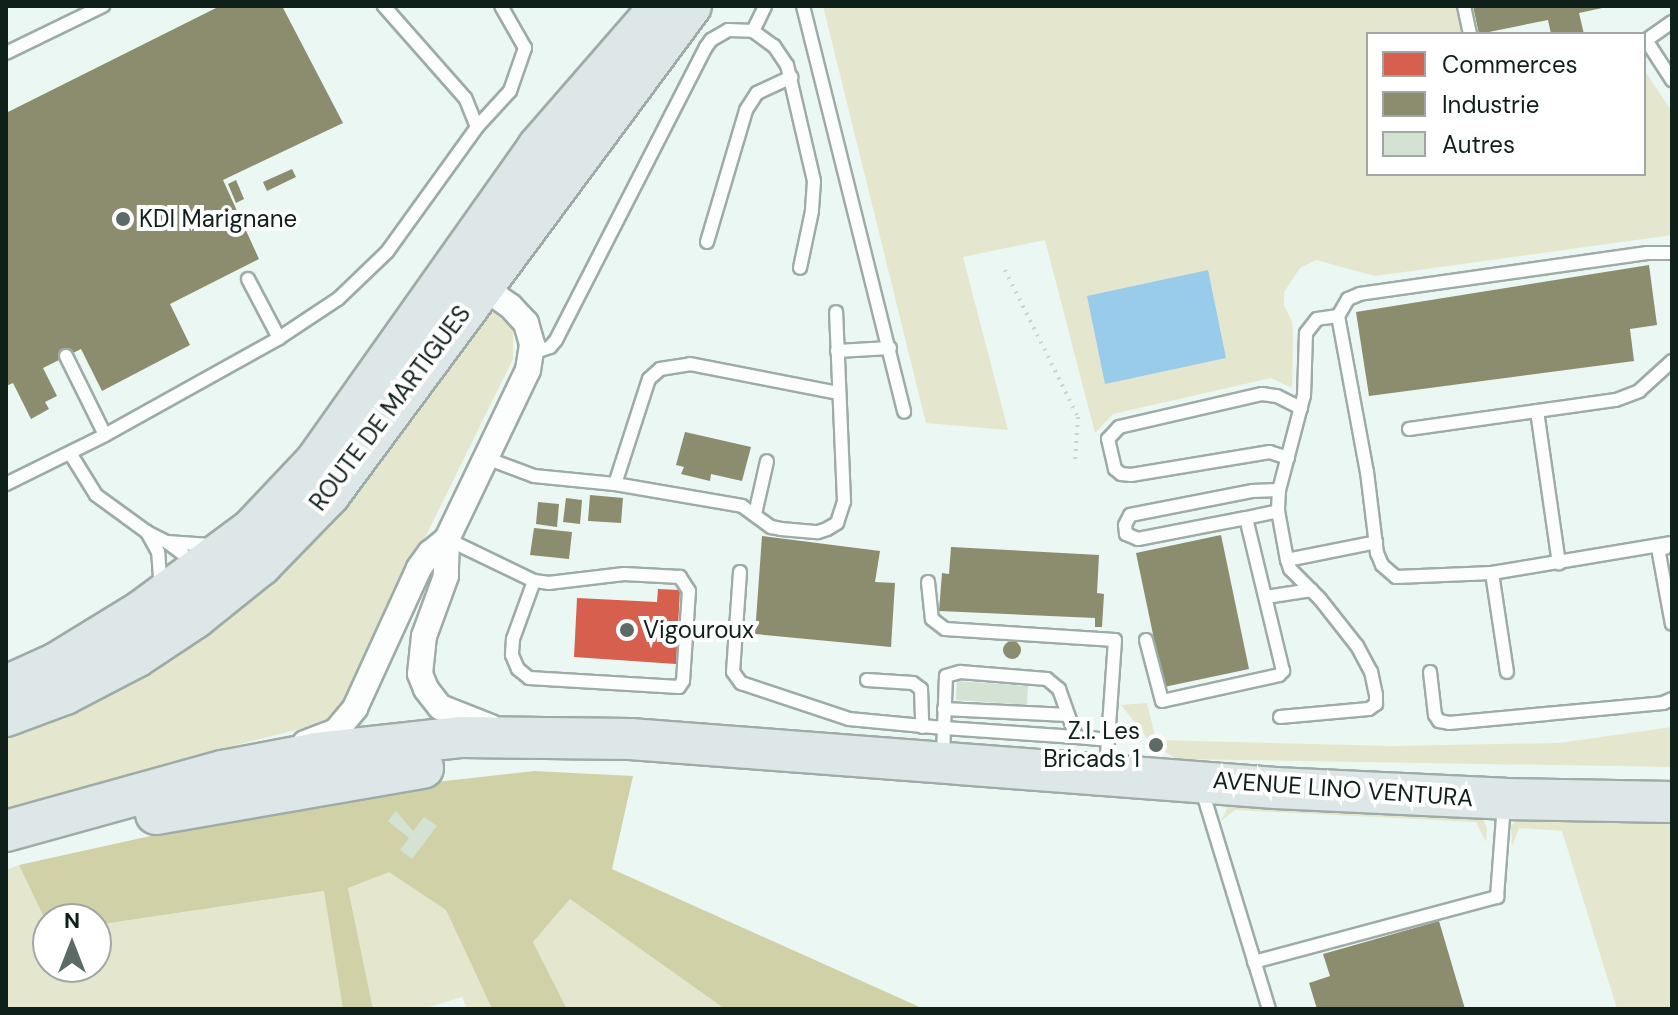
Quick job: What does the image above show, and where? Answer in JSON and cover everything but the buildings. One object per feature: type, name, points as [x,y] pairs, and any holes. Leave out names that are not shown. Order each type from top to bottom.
[{"type":"main road","name":"ROUTE DE MARTIGUES","points":[[6,686],[135,628],[189,587],[251,530],[316,461],[538,147],[660,6]]},
{"type":"main road","name":"ROUTE DE MARTIGUES","points":[[6,716],[65,694],[136,657],[195,618],[261,565],[329,495],[691,6]]},
{"type":"main road","points":[[6,831],[223,771],[388,744],[538,736],[630,739],[868,759]]},
{"type":"main road","points":[[6,858],[134,818],[386,771],[628,752],[868,759],[944,747],[1106,758],[1199,780]]},
{"type":"main road","name":"AVENUE LINO VENTURA","points":[[1199,780],[1269,777],[1672,779]]},
{"type":"main road","name":"AVENUE LINO VENTURA","points":[[1199,780],[1275,788],[1505,799],[1672,802]]},
{"type":"street","points":[[480,228],[473,272],[481,286],[510,306],[526,323],[532,353],[528,370],[447,539],[446,576],[419,657],[426,689],[440,707],[458,717],[538,736]]},
{"type":"street","points":[[223,771],[322,737],[346,721],[419,568],[430,553],[447,539]]},
{"type":"lane","points":[[6,53],[103,6]]},
{"type":"lane","points":[[384,6],[465,98],[477,127]]},
{"type":"lane","points":[[6,484],[105,435],[279,338],[338,299],[387,252],[477,127],[510,91],[525,48],[501,6]]},
{"type":"lane","points":[[753,31],[765,6]]},
{"type":"lane","points":[[803,6],[904,412]]},
{"type":"lane","points":[[1464,6],[1470,32]]},
{"type":"lane","points":[[1646,40],[1672,22]]},
{"type":"lane","points":[[532,353],[550,347],[556,340],[711,40],[728,30],[753,31],[782,55],[791,77],[814,181],[812,211],[800,268]]},
{"type":"lane","points":[[1646,42],[1672,80]]},
{"type":"lane","points":[[707,242],[746,110],[757,93],[791,77]]},
{"type":"lane","points":[[1672,253],[1647,253],[1360,294],[1348,299],[1338,316],[1376,542],[1382,565],[1396,577],[1492,573],[1672,546]]},
{"type":"lane","points":[[248,279],[279,338]]},
{"type":"lane","points":[[486,458],[534,476],[615,484],[742,506],[771,527],[818,532],[837,523],[844,501],[836,312]]},
{"type":"lane","points":[[1280,717],[1369,709],[1376,704],[1371,672],[1357,646],[1290,569],[1278,511],[1279,490],[1301,408],[1306,333],[1317,319],[1338,316]]},
{"type":"lane","points":[[837,351],[890,348]]},
{"type":"lane","points":[[66,356],[105,435]]},
{"type":"lane","points":[[1409,429],[1616,400],[1639,391],[1672,361]]},
{"type":"lane","points":[[615,484],[649,379],[660,369],[690,364],[838,393]]},
{"type":"lane","points":[[1288,458],[1270,452],[1131,475],[1121,474],[1115,469],[1108,439],[1119,427],[1262,394],[1277,396],[1301,408]]},
{"type":"lane","points":[[1537,411],[1559,563]]},
{"type":"lane","points":[[70,453],[96,495],[184,555],[189,587]]},
{"type":"lane","points":[[755,514],[767,461]]},
{"type":"lane","points":[[1278,511],[1138,539],[1126,534],[1125,525],[1130,515],[1252,491],[1279,490]]},
{"type":"lane","points":[[1146,640],[1162,701],[1279,675],[1283,671],[1246,518]]},
{"type":"lane","points":[[167,542],[210,545],[251,530]]},
{"type":"lane","points":[[65,694],[135,628],[160,578],[158,552],[147,532]]},
{"type":"lane","points":[[447,539],[534,581],[549,583],[624,574],[680,577],[689,591],[683,681],[679,687],[529,678],[518,669],[512,655],[513,639],[534,581]]},
{"type":"lane","points":[[1287,560],[1376,542]]},
{"type":"lane","points":[[1658,548],[1672,624]]},
{"type":"lane","points":[[740,572],[733,672],[741,683],[849,719],[922,727],[944,747],[1076,737]]},
{"type":"lane","points":[[1492,573],[1507,672]]},
{"type":"lane","points":[[928,582],[932,619],[945,629],[1115,640],[1106,758]]},
{"type":"lane","points":[[1266,597],[1311,590]]},
{"type":"lane","points":[[1430,672],[1435,715],[1439,721],[1449,723],[1663,703],[1672,699]]},
{"type":"lane","points":[[944,747],[946,676],[966,677],[1054,683],[1076,737],[1106,758]]},
{"type":"lane","points":[[867,680],[913,683],[921,689],[922,727]]},
{"type":"lane","points":[[944,709],[964,705],[1068,715]]},
{"type":"lane","points":[[1199,780],[1269,1009]]},
{"type":"lane","points":[[1254,962],[1497,897],[1505,799]]},
{"type":"path","points":[[1005,270],[1078,417],[1075,461]]},
{"type":"green space","points":[[823,6],[1456,6],[1462,32],[1366,32],[1366,176],[1646,176],[1646,74],[1672,112],[1672,235],[1375,276],[1316,260],[1300,268],[1284,292],[1284,306],[1292,321],[1292,388],[1271,378],[1113,414],[1095,433],[1045,240],[963,257],[1008,430],[926,423]]},
{"type":"green space","points":[[485,310],[493,311],[513,330],[513,359],[344,702],[332,717],[315,725],[197,755],[6,813],[6,731]]},
{"type":"green space","points":[[1147,703],[1156,740],[1393,746],[1559,743],[1672,727],[1672,767],[1176,759],[1150,742],[1121,705]]},
{"type":"green space","points":[[534,771],[633,776],[612,869],[924,1009],[725,1009],[570,899],[533,942],[567,1009],[492,1009],[446,910],[389,872],[348,888],[373,1009],[343,1009],[324,891],[112,923],[112,903],[37,903],[19,865],[354,791]]},
{"type":"green space","points":[[1229,804],[1482,817],[1487,828],[1486,842],[1476,822],[1235,810],[1221,821]]},
{"type":"green space","points":[[1672,812],[1672,1009],[1617,1009],[1562,831],[1519,828],[1512,846],[1511,826],[1522,814]]},
{"type":"green space","points":[[19,865],[37,903],[32,903],[32,983],[112,983],[112,923],[325,891],[343,1009],[6,1009],[6,870]]},
{"type":"green space","points":[[389,871],[446,910],[492,1009],[467,1009],[462,997],[423,1009],[373,1009],[348,887]]},
{"type":"green space","points":[[570,899],[725,1009],[567,1009],[533,942]]},
{"type":"water","points":[[1208,270],[1226,358],[1105,384],[1087,296]]},
{"type":"place","name":"KDI Marignane","points":[[123,219]]},
{"type":"place","name":"Vigouroux","points":[[627,630]]},
{"type":"place","name":"Z.I. Les Bricads 1","points":[[1156,745]]}]
